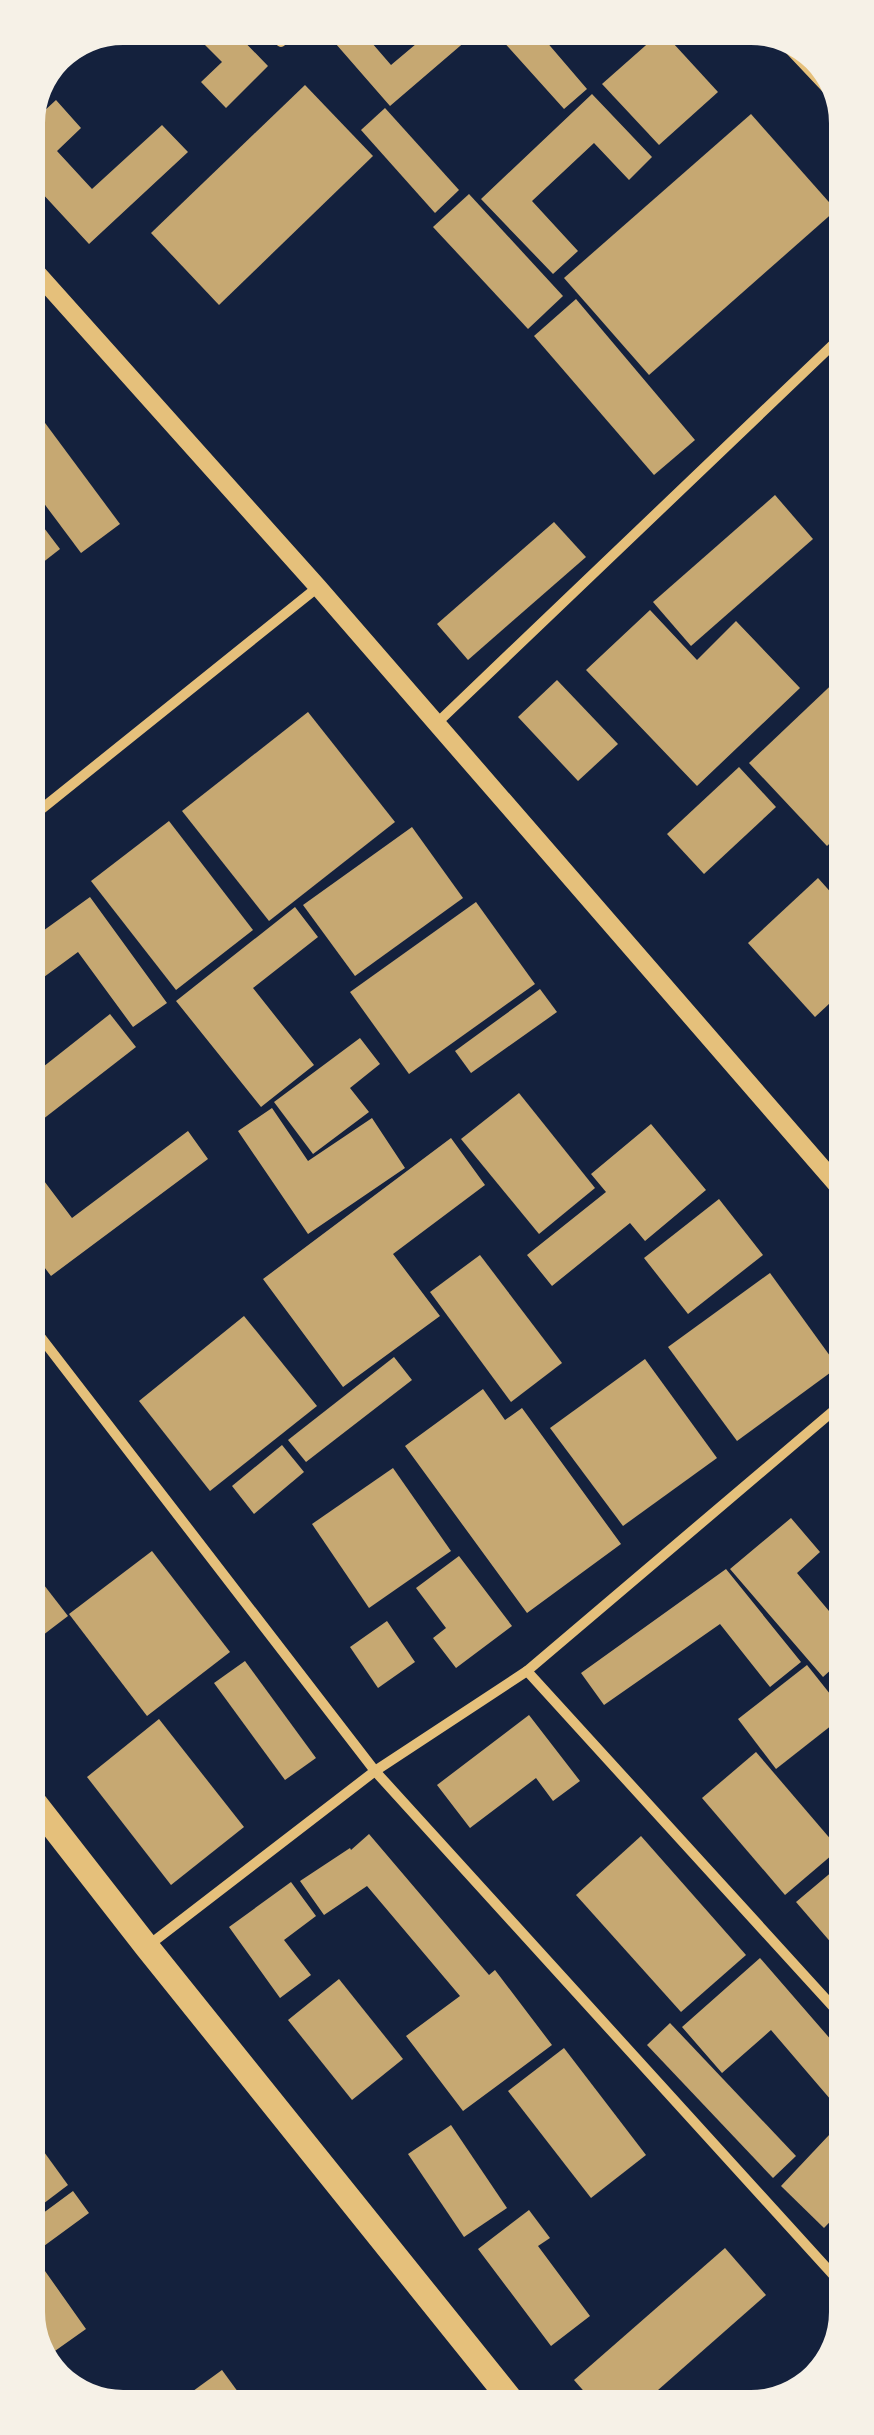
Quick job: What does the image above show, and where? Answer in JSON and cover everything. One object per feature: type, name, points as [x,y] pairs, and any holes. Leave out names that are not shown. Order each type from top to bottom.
[{"type":"main road","points":[[45,1815],[503,2390]]},
{"type":"street","points":[[45,282],[318,587],[829,1176]]},
{"type":"street","points":[[435,724],[829,348]]},
{"type":"street","points":[[45,807],[318,587]]},
{"type":"street","points":[[45,1342],[375,1771],[829,2269]]},
{"type":"street","points":[[147,1947],[375,1771],[527,1670],[829,1415]]},
{"type":"street","points":[[527,1670],[829,2002]]},
{"type":"building","points":[[205,45],[248,45],[268,66],[226,108],[201,82],[222,62]]},
{"type":"building","points":[[337,45],[374,45],[391,65],[415,45],[461,45],[390,106]]},
{"type":"building","points":[[506,45],[549,45],[587,89],[564,109]]},
{"type":"building","points":[[646,45],[675,45],[718,92],[659,145],[602,84]]},
{"type":"building","points":[[305,85],[373,156],[219,305],[151,233]]},
{"type":"building","points":[[592,94],[652,157],[629,180],[594,143],[532,201],[578,251],[553,274],[481,199]]},
{"type":"building","points":[[56,100],[81,128],[57,151],[92,189],[162,125],[188,152],[89,244],[45,196],[47,108]]},
{"type":"building","points":[[385,108],[459,190],[435,213],[361,130]]},
{"type":"building","points":[[751,114],[829,202],[829,216],[649,375],[564,278]]},
{"type":"building","points":[[469,194],[563,296],[528,329],[433,227]]},
{"type":"building","points":[[576,299],[695,440],[654,475],[534,336]]},
{"type":"building","points":[[45,423],[120,524],[81,553],[45,505]]},
{"type":"building","points":[[775,495],[813,539],[691,646],[653,602]]},
{"type":"building","points":[[554,522],[586,557],[468,660],[437,624]]},
{"type":"building","points":[[45,529],[60,549],[45,561]]},
{"type":"building","points":[[650,610],[697,660],[736,621],[800,688],[697,786],[586,670]]},
{"type":"building","points":[[557,680],[618,744],[578,781],[518,717]]},
{"type":"building","points":[[829,687],[829,844],[827,846],[749,763]]},
{"type":"building","points":[[308,712],[395,822],[269,921],[182,811]]},
{"type":"building","points":[[739,767],[776,807],[704,874],[667,834]]},
{"type":"building","points":[[169,821],[253,930],[176,990],[91,881]]},
{"type":"building","points":[[412,827],[463,898],[355,976],[303,905]]},
{"type":"building","points":[[818,878],[829,890],[829,1004],[815,1017],[748,943]]},
{"type":"building","points":[[90,897],[167,1003],[133,1027],[78,952],[45,976],[45,929]]},
{"type":"building","points":[[476,902],[535,984],[409,1074],[350,992]]},
{"type":"building","points":[[295,907],[318,937],[253,988],[314,1065],[261,1107],[176,1001]]},
{"type":"building","points":[[540,989],[557,1012],[471,1073],[455,1051]]},
{"type":"building","points":[[110,1014],[136,1047],[45,1118],[45,1065]]},
{"type":"building","points":[[360,1038],[380,1064],[350,1088],[369,1112],[313,1154],[274,1102]]},
{"type":"building","points":[[519,1093],[595,1188],[539,1234],[461,1139]]},
{"type":"building","points":[[272,1108],[308,1161],[372,1118],[405,1168],[308,1234],[238,1131]]},
{"type":"building","points":[[651,1124],[706,1190],[645,1241],[630,1223],[552,1286],[527,1255],[606,1192],[591,1174]]},
{"type":"building","points":[[188,1131],[208,1159],[51,1276],[45,1268],[45,1182],[72,1218]]},
{"type":"building","points":[[451,1138],[485,1185],[393,1254],[440,1316],[343,1387],[263,1279]]},
{"type":"building","points":[[719,1199],[763,1255],[688,1314],[644,1258]]},
{"type":"building","points":[[480,1255],[562,1363],[511,1402],[430,1292]]},
{"type":"building","points":[[770,1273],[829,1355],[829,1374],[737,1441],[668,1347]]},
{"type":"building","points":[[244,1316],[317,1406],[210,1491],[139,1401]]},
{"type":"building","points":[[394,1357],[412,1380],[306,1462],[288,1440]]},
{"type":"building","points":[[645,1359],[717,1458],[623,1526],[550,1428]]},
{"type":"building","points":[[483,1389],[505,1420],[522,1408],[621,1544],[527,1613],[405,1446]]},
{"type":"building","points":[[282,1445],[304,1472],[254,1514],[232,1486]]},
{"type":"building","points":[[393,1468],[451,1551],[369,1608],[312,1524]]},
{"type":"building","points":[[791,1518],[820,1552],[797,1573],[829,1611],[829,1672],[823,1677],[730,1569]]},
{"type":"building","points":[[152,1551],[230,1652],[147,1716],[69,1614]]},
{"type":"building","points":[[459,1556],[512,1626],[456,1668],[433,1638],[446,1628],[416,1588]]},
{"type":"building","points":[[726,1569],[801,1662],[770,1687],[720,1624],[604,1705],[581,1673]]},
{"type":"building","points":[[45,1586],[68,1616],[45,1634]]},
{"type":"building","points":[[387,1621],[415,1662],[378,1688],[350,1647]]},
{"type":"building","points":[[245,1661],[316,1758],[285,1780],[214,1683]]},
{"type":"building","points":[[807,1665],[829,1693],[829,1727],[776,1769],[738,1719]]},
{"type":"building","points":[[529,1715],[580,1781],[553,1801],[536,1778],[470,1828],[437,1785]]},
{"type":"building","points":[[159,1719],[244,1827],[171,1885],[87,1777]]},
{"type":"building","points":[[756,1752],[829,1837],[829,1858],[785,1895],[702,1798]]},
{"type":"building","points":[[369,1834],[489,1975],[495,1970],[552,2045],[463,2111],[406,2036],[460,1996],[367,1886],[324,1915],[300,1881],[351,1850]]},
{"type":"building","points":[[641,1836],[746,1955],[681,2012],[576,1895]]},
{"type":"building","points":[[829,1874],[829,1940],[796,1902]]},
{"type":"building","points":[[291,1882],[316,1916],[284,1940],[311,1975],[280,1998],[229,1927]]},
{"type":"building","points":[[760,1958],[829,2037],[829,2098],[771,2030],[722,2073],[682,2027]]},
{"type":"building","points":[[339,1979],[403,2059],[352,2100],[288,2020]]},
{"type":"building","points":[[670,2023],[796,2156],[773,2178],[647,2045]]},
{"type":"building","points":[[564,2048],[646,2155],[591,2198],[508,2091]]},
{"type":"building","points":[[451,2125],[507,2208],[464,2237],[408,2154]]},
{"type":"building","points":[[829,2135],[829,2223],[824,2228],[781,2186]]},
{"type":"building","points":[[45,2153],[68,2185],[45,2202]]},
{"type":"building","points":[[73,2191],[89,2213],[45,2245],[45,2212]]},
{"type":"building","points":[[529,2210],[550,2238],[538,2246],[590,2316],[551,2346],[478,2249]]},
{"type":"building","points":[[725,2248],[766,2295],[658,2390],[583,2390],[574,2380]]},
{"type":"building","points":[[45,2271],[86,2329],[56,2351],[45,2312]]},
{"type":"building","points":[[222,2370],[237,2390],[194,2390]]}]
